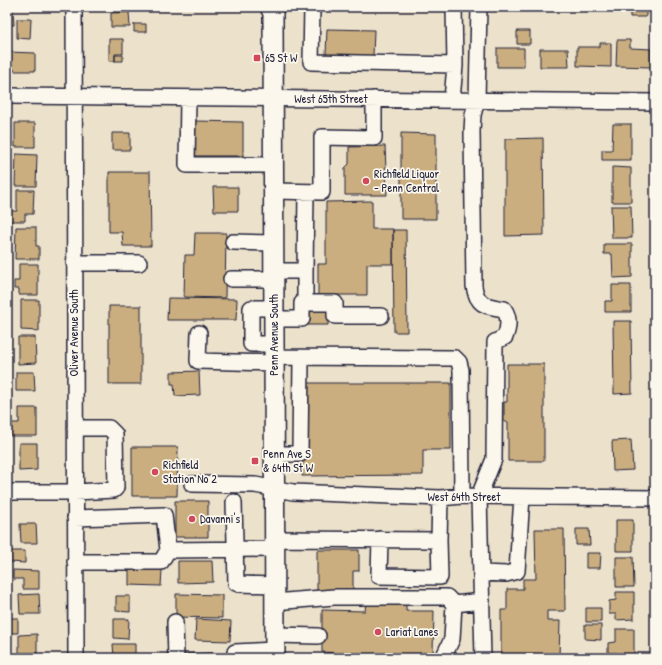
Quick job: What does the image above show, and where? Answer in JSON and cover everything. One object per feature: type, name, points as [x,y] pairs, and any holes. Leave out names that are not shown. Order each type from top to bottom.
[{"type":"main road","name":"Penn Avenue South","points":[[273,9],[275,648]]},
{"type":"street","name":"Oliver Avenue South","points":[[74,7],[76,658]]},
{"type":"street","points":[[312,7],[311,62],[456,65]]},
{"type":"street","points":[[452,100],[456,65],[454,7]]},
{"type":"street","points":[[479,7],[477,100],[473,115],[472,131],[474,286],[478,300],[483,304],[504,309],[509,316],[506,337],[494,342],[494,459],[479,496],[483,658]]},
{"type":"street","name":"West 65th Street","points":[[7,96],[655,102]]},
{"type":"street","points":[[188,98],[187,164],[273,165]]},
{"type":"street","points":[[273,191],[322,192],[322,137],[374,138],[374,99]]},
{"type":"street","points":[[274,355],[251,344],[251,308],[302,319],[302,303],[305,303],[306,192]]},
{"type":"street","points":[[233,242],[273,242]]},
{"type":"street","points":[[74,263],[138,263]]},
{"type":"street","points":[[231,279],[305,271]]},
{"type":"street","points":[[305,303],[335,303],[335,316],[381,316]]},
{"type":"street","points":[[199,333],[198,361],[274,355],[301,358],[455,358],[459,362],[461,370],[462,496]]},
{"type":"street","points":[[274,454],[300,454],[301,358]]},
{"type":"street","points":[[7,492],[75,492],[114,490],[116,480],[114,431],[109,428],[75,428]]},
{"type":"street","name":"West 64th Street","points":[[192,484],[256,485],[293,492],[440,498],[462,496],[655,498]]},
{"type":"street","points":[[482,573],[506,574],[518,571],[522,497]]},
{"type":"street","points":[[380,540],[379,576],[440,577],[440,498]]},
{"type":"street","points":[[234,502],[236,582],[274,594],[334,597],[447,597],[454,604],[452,639],[443,658]]},
{"type":"street","points":[[75,518],[164,515],[168,550],[161,562],[75,562]]},
{"type":"street","points":[[168,550],[234,550],[274,544],[380,540],[439,540]]},
{"type":"street","points":[[454,604],[482,601]]},
{"type":"street","points":[[175,622],[176,658]]},
{"type":"street","points":[[235,658],[235,652],[275,648],[318,636]]},
{"type":"building","points":[[630,7],[646,7],[646,17],[630,17]]},
{"type":"building","points":[[7,11],[13,11],[14,25],[7,25]]},
{"type":"building","points":[[129,12],[130,27],[111,27],[111,13]]},
{"type":"building","points":[[17,19],[31,19],[30,39],[17,38]]},
{"type":"building","points":[[134,24],[146,24],[146,32],[134,32]]},
{"type":"building","points":[[327,29],[374,30],[373,56],[326,55]]},
{"type":"building","points":[[517,31],[530,31],[530,44],[517,44]]},
{"type":"building","points":[[109,39],[123,39],[123,54],[115,54],[115,61],[109,61]]},
{"type":"building","points":[[617,40],[630,40],[630,48],[651,49],[651,67],[616,66]]},
{"type":"building","points":[[600,43],[611,43],[611,67],[577,66],[577,47],[600,47]]},
{"type":"building","points":[[497,48],[524,48],[524,67],[497,67]]},
{"type":"building","points":[[540,49],[568,49],[569,67],[540,67]]},
{"type":"building","points":[[7,52],[35,53],[35,71],[14,71],[14,69],[7,68]]},
{"type":"building","points":[[115,55],[123,55],[123,61],[115,61]]},
{"type":"building","points":[[195,121],[243,122],[243,156],[194,156]]},
{"type":"building","points":[[15,123],[35,123],[35,147],[15,147]]},
{"type":"building","points":[[613,124],[631,124],[631,160],[602,160],[602,150],[612,150]]},
{"type":"building","points":[[112,133],[130,133],[130,150],[112,150]]},
{"type":"building","points":[[401,133],[436,134],[436,219],[401,219]]},
{"type":"building","points":[[543,138],[544,235],[505,236],[505,139]]},
{"type":"building","name":"Richfield Liquor - Penn Central","points":[[385,146],[387,195],[345,195],[345,168],[349,164],[349,147]]},
{"type":"building","points":[[16,154],[37,155],[36,186],[15,186]]},
{"type":"building","points":[[612,167],[631,168],[631,202],[612,202]]},
{"type":"building","points":[[109,172],[150,172],[151,246],[123,246],[122,232],[109,232]]},
{"type":"building","points":[[213,187],[238,187],[238,211],[214,211]]},
{"type":"building","points":[[17,190],[34,190],[33,214],[25,214],[25,221],[8,221],[8,211],[17,211]]},
{"type":"building","points":[[372,201],[372,229],[393,229],[393,264],[367,264],[367,295],[318,295],[318,264],[326,264],[326,202]]},
{"type":"building","points":[[611,206],[631,206],[632,238],[612,238]]},
{"type":"building","points":[[16,227],[36,227],[36,246],[39,246],[39,259],[15,259]]},
{"type":"building","points":[[393,230],[406,230],[407,332],[394,332]]},
{"type":"building","points":[[195,233],[226,233],[225,298],[184,297],[185,255],[194,255]]},
{"type":"building","points":[[604,244],[632,244],[632,277],[613,278],[612,254],[604,254]]},
{"type":"building","points":[[19,264],[38,264],[38,295],[19,295],[19,289],[14,289],[14,281],[19,281]]},
{"type":"building","points":[[612,285],[631,285],[631,312],[605,312],[605,301],[612,301]]},
{"type":"building","points":[[168,298],[237,299],[236,320],[167,320]]},
{"type":"building","points":[[21,300],[39,300],[39,331],[21,330]]},
{"type":"building","points":[[109,306],[141,306],[141,384],[109,384]]},
{"type":"building","points":[[303,310],[328,311],[328,325],[302,325]]},
{"type":"building","points":[[613,321],[631,321],[632,393],[614,394]]},
{"type":"building","points":[[18,337],[35,337],[36,363],[18,364]]},
{"type":"building","points":[[507,364],[544,364],[544,461],[508,461],[508,422],[504,422],[504,402],[507,402]]},
{"type":"building","points":[[199,371],[200,395],[175,396],[174,384],[171,384],[171,372]]},
{"type":"building","points":[[16,372],[34,372],[35,391],[16,391]]},
{"type":"building","points":[[307,383],[451,383],[451,450],[423,450],[423,475],[302,476],[302,436]]},
{"type":"building","points":[[19,408],[37,408],[37,436],[10,436],[10,423],[19,423]]},
{"type":"building","points":[[631,440],[633,470],[613,471],[612,441]]},
{"type":"building","points":[[19,443],[37,443],[37,470],[19,471]]},
{"type":"building","name":"Richfield Station No 2","points":[[132,447],[178,447],[177,496],[132,496]]},
{"type":"building","name":"Davanni's","points":[[175,501],[208,501],[208,537],[175,537]]},
{"type":"building","points":[[616,520],[633,520],[633,551],[616,551]]},
{"type":"building","points":[[20,524],[36,524],[37,543],[21,543]]},
{"type":"building","points":[[535,529],[564,529],[565,611],[547,611],[547,621],[560,621],[559,658],[507,658],[507,655],[501,655],[501,610],[507,610],[507,589],[523,589],[523,579],[536,579]]},
{"type":"building","points":[[576,529],[589,529],[590,545],[576,545]]},
{"type":"building","points":[[317,550],[359,550],[359,571],[353,571],[353,589],[336,589],[336,592],[317,592]]},
{"type":"building","points":[[10,551],[25,551],[25,563],[10,562]]},
{"type":"building","points":[[586,553],[601,553],[600,568],[586,568]]},
{"type":"building","points":[[616,557],[633,557],[634,587],[616,587]]},
{"type":"building","points":[[178,561],[212,561],[213,582],[178,583]]},
{"type":"building","points":[[129,569],[162,570],[161,586],[129,585]]},
{"type":"building","points":[[13,570],[39,571],[39,589],[23,589],[23,579],[13,579]]},
{"type":"building","points":[[616,592],[634,592],[634,619],[616,620],[616,614],[609,614],[609,601],[616,600]]},
{"type":"building","points":[[39,594],[40,614],[20,614],[19,595]]},
{"type":"building","points":[[176,594],[222,595],[222,618],[176,617]]},
{"type":"building","points":[[116,596],[130,596],[130,612],[116,611]]},
{"type":"building","name":"Lariat Lanes","points":[[366,602],[406,602],[406,611],[434,611],[433,653],[423,653],[423,658],[334,658],[334,653],[322,652],[322,610],[365,611]]},
{"type":"building","points":[[586,608],[601,608],[601,622],[586,622]]},
{"type":"building","points":[[7,618],[18,618],[18,633],[7,633]]},
{"type":"building","points":[[114,619],[129,619],[128,639],[114,638]]},
{"type":"building","points":[[196,619],[231,621],[230,641],[195,640]]},
{"type":"building","points":[[585,625],[601,625],[601,640],[585,639]]},
{"type":"building","points":[[616,629],[634,629],[634,658],[617,658],[617,653],[608,653],[608,643],[616,642]]},
{"type":"building","points":[[37,634],[37,653],[19,653],[19,635]]},
{"type":"building","points":[[113,644],[135,644],[135,658],[114,658]]},
{"type":"building","points":[[214,653],[214,658],[184,658],[183,654]]},
{"type":"place","name":"65 St W","points":[[257,58]]},
{"type":"place","name":"Richfield Liquor - Penn Central","points":[[366,181]]},
{"type":"place","name":"Penn Ave S & 64th St W","points":[[255,461]]},
{"type":"place","name":"Richfield Station No 2","points":[[155,472]]},
{"type":"place","name":"Davanni's","points":[[192,519]]},
{"type":"place","name":"Lariat Lanes","points":[[378,632]]}]
